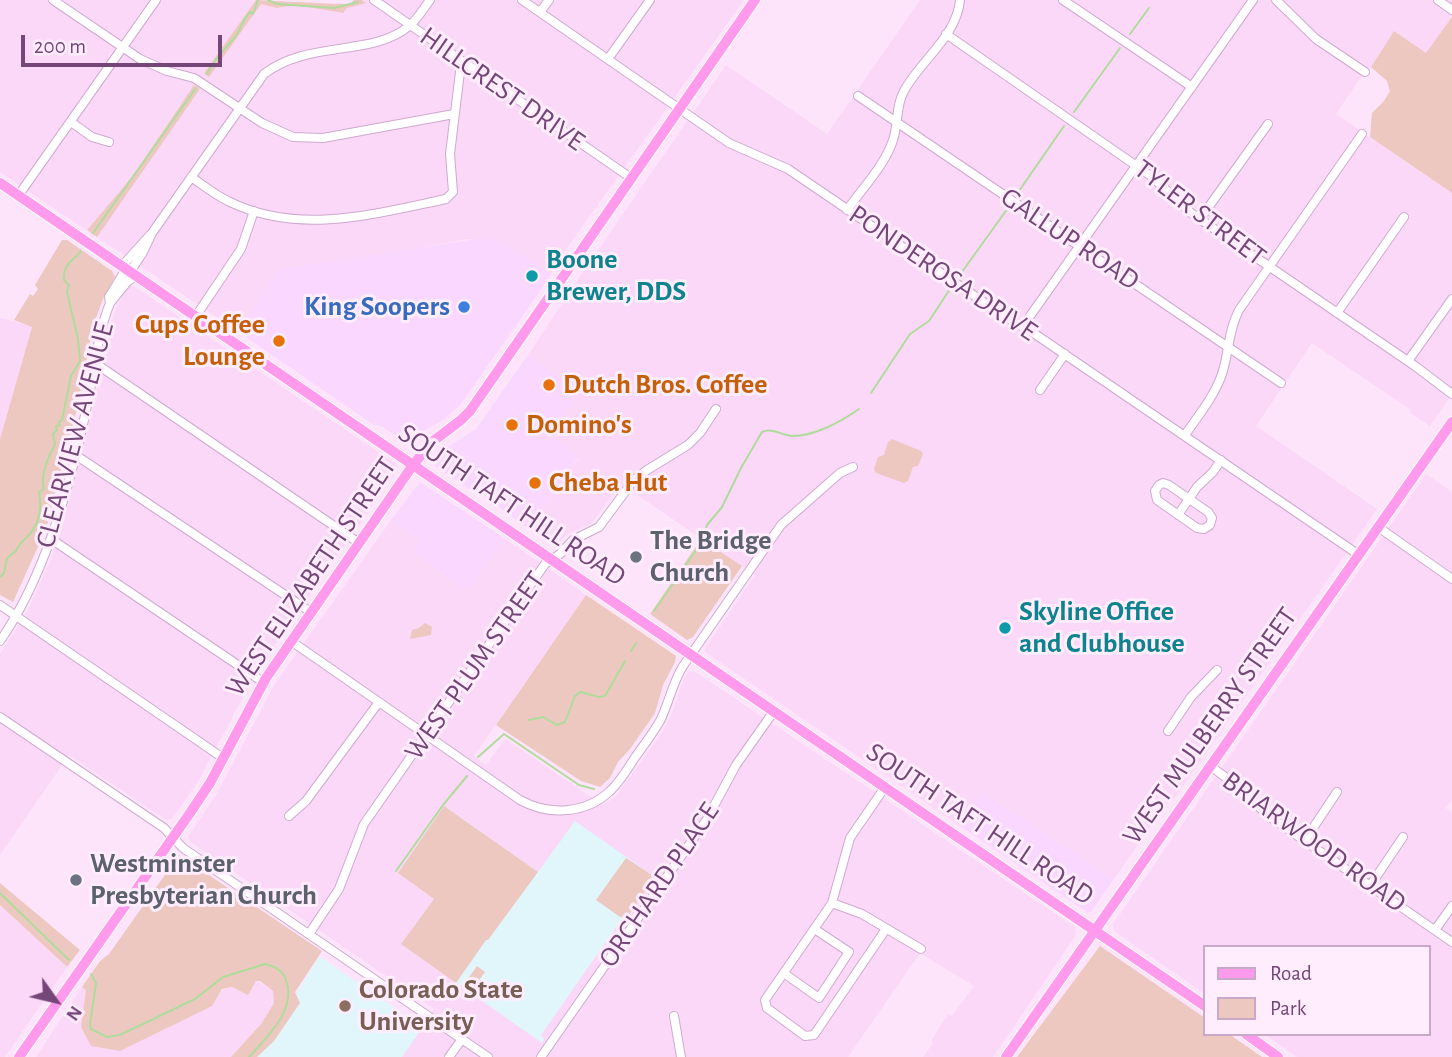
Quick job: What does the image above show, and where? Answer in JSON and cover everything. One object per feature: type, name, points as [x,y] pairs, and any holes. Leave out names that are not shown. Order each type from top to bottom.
[{"type":"main road","name":"WEST ELIZABETH STREET","points":[[19,1057],[210,783],[263,682],[413,465],[432,442],[470,411],[755,0]]},
{"type":"main road","name":"SOUTH TAFT HILL ROAD","points":[[0,184],[1204,1005]]},
{"type":"main road","name":"WEST MULBERRY STREET","points":[[1006,1057],[1452,422]]},
{"type":"main road","points":[[1248,1036],[1278,1057]]},
{"type":"street","points":[[53,0],[153,66],[194,78],[278,132],[293,137],[337,137],[454,114]]},
{"type":"street","points":[[18,196],[156,0]]},
{"type":"street","name":"HILLCREST DRIVE","points":[[374,0],[631,178]]},
{"type":"street","name":"CLEARVIEW AVENUE","points":[[0,642],[16,616],[51,539],[74,454],[97,343],[110,303],[128,281],[128,271],[137,246],[152,233],[264,74],[290,57],[393,36],[411,25],[430,0]]},
{"type":"street","name":"PONDEROSA DRIVE","points":[[522,0],[729,143],[788,169],[1359,555]]},
{"type":"street","points":[[540,12],[549,0]]},
{"type":"street","points":[[608,59],[650,0]]},
{"type":"street","points":[[847,210],[888,150],[904,91],[946,34],[957,16],[960,0]]},
{"type":"street","points":[[1063,0],[1192,87]]},
{"type":"street","points":[[1023,326],[1253,0]]},
{"type":"street","points":[[1276,0],[1316,39],[1365,72]]},
{"type":"street","points":[[1438,0],[1452,10]]},
{"type":"street","name":"TYLER STREET","points":[[946,34],[1136,165],[1200,219],[1452,394]]},
{"type":"street","points":[[191,177],[227,201],[254,211],[304,220],[340,220],[446,199],[453,192],[450,154],[460,72],[465,65]]},
{"type":"street","name":"GALLUP ROAD","points":[[858,96],[1282,383]]},
{"type":"street","points":[[71,122],[92,136],[109,142]]},
{"type":"street","points":[[1200,219],[1268,124]]},
{"type":"street","points":[[1185,435],[1215,389],[1224,366],[1235,317],[1362,134]]},
{"type":"street","points":[[196,316],[240,249],[254,211]]},
{"type":"street","points":[[1337,313],[1404,217]]},
{"type":"street","points":[[1408,361],[1452,299]]},
{"type":"street","points":[[1040,390],[1065,354]]},
{"type":"street","points":[[95,363],[359,543]]},
{"type":"street","name":"WEST PLUM STREET","points":[[309,934],[339,889],[364,824],[544,566],[573,540],[599,527],[638,475],[688,445],[700,433],[716,409]]},
{"type":"street","points":[[74,454],[312,612]]},
{"type":"street","points":[[1178,514],[1221,460]]},
{"type":"street","points":[[291,642],[533,806],[556,810],[582,807],[604,796],[619,781],[660,719],[676,678],[691,654],[781,525],[841,473],[853,467]]},
{"type":"street","points":[[1161,484],[1166,484],[1189,498],[1212,518],[1210,525],[1199,529],[1178,514],[1154,496],[1156,488],[1161,484]]},
{"type":"street","points":[[1378,527],[1452,579]]},
{"type":"street","points":[[51,539],[263,682]]},
{"type":"street","points":[[0,605],[223,758]]},
{"type":"street","points":[[1168,731],[1191,696],[1217,670]]},
{"type":"street","points":[[289,816],[306,801],[379,702]]},
{"type":"street","name":"ORCHARD PLACE","points":[[541,1057],[707,819],[736,765],[774,711]]},
{"type":"street","points":[[0,717],[162,826],[184,848],[488,1057]]},
{"type":"street","name":"BRIARWOOD ROAD","points":[[1210,766],[1242,789],[1267,815],[1452,942]]},
{"type":"street","points":[[886,787],[850,838],[832,903],[816,930],[765,1000],[767,1008],[805,1036],[814,1035],[886,929]]},
{"type":"street","points":[[1305,841],[1337,792]]},
{"type":"street","points":[[1370,886],[1403,836]]},
{"type":"street","points":[[832,903],[862,914],[921,949]]},
{"type":"street","points":[[1436,930],[1452,906]]},
{"type":"street","points":[[785,974],[819,998],[849,952],[816,930]]},
{"type":"street","points":[[674,1016],[681,1057]]},
{"type":"street","points":[[449,1057],[462,1039]]},
{"type":"shaded area","points":[[0,0],[256,0],[204,73],[261,4],[277,8],[295,5],[342,13],[347,8],[365,2],[362,0],[744,0],[554,266],[551,275],[500,242],[468,239],[281,269],[237,331],[142,267],[140,263],[116,250],[0,172]],"holes":[[[200,89],[97,236],[87,230],[131,178],[180,104]]]},
{"type":"shaded area","points":[[920,0],[1452,0],[1452,17],[1426,54],[1394,31],[1336,114],[1452,193],[1452,394],[1430,426],[1410,413],[1411,410],[1312,343],[1256,426],[1377,509],[1174,799],[1171,798],[1114,879],[983,792],[960,826],[705,652],[705,648],[755,575],[621,484],[591,524],[567,534],[556,547],[528,529],[579,458],[548,435],[580,391],[528,355],[726,65],[827,134]]},
{"type":"shaded area","points":[[483,238],[500,242],[517,251],[551,275],[460,405],[410,444],[379,425],[374,425],[237,331],[280,269]]},
{"type":"shaded area","points":[[132,285],[396,464],[397,471],[258,669],[199,780],[172,819],[166,820],[69,755],[0,855],[0,654],[28,610],[53,554],[95,400],[107,335],[117,306]]},
{"type":"shaded area","points":[[0,318],[32,326],[0,439]]},
{"type":"shaded area","points":[[528,355],[580,391],[548,435],[579,457],[528,529],[476,489],[470,490],[435,466],[434,462],[444,449],[476,429]]},
{"type":"shaded area","points":[[1426,474],[1452,492],[1452,800],[1446,808],[1452,812],[1452,1057],[1297,1057],[1267,1036],[1431,1036],[1431,945],[1204,945],[1204,993],[1114,931],[1113,924]]},
{"type":"shaded area","points":[[420,482],[504,538],[468,591],[413,553],[421,540],[391,520]]},
{"type":"shaded area","points":[[391,520],[422,540],[413,553],[467,590],[504,538],[586,595],[474,756],[486,765],[505,739],[603,805],[616,796],[661,734],[671,716],[683,680],[688,672],[694,671],[1075,927],[1076,935],[993,1057],[923,1057],[948,1014],[952,1016],[974,986],[920,953],[848,1057],[257,1057],[319,956],[422,1026],[434,1009],[192,843],[188,837],[216,795],[275,684]],"holes":[[[538,872],[628,916],[623,917],[541,1035],[544,1039],[401,944],[434,899]]]},
{"type":"shaded area","points":[[983,792],[1114,879],[1091,912],[1087,912],[960,826]]},
{"type":"shaded area","points":[[444,806],[538,872],[575,821],[655,877],[628,916],[623,917],[541,1035],[544,1039],[542,1043],[401,944],[434,899],[398,873]]},
{"type":"shaded area","points":[[0,905],[67,967],[5,1057],[0,1057]]},
{"type":"shaded area","name":"Colorado State University","points":[[319,956],[423,1027],[402,1057],[257,1057]]},
{"type":"shaded area","points":[[257,981],[273,991],[274,1003],[261,1024],[231,1057],[36,1057],[82,987],[86,990],[81,1027],[211,1006],[222,990],[229,987],[241,990]]},
{"type":"green space","points":[[256,0],[350,4],[354,0],[362,0],[366,3],[347,8],[343,13],[295,5],[277,8],[261,4],[209,77],[204,73]]},
{"type":"green space","points":[[1452,17],[1452,193],[1370,137],[1372,113],[1390,91],[1387,81],[1371,67],[1394,31],[1426,53]]},
{"type":"green space","points":[[194,85],[200,89],[97,237],[87,230],[131,178]]},
{"type":"green space","points":[[62,240],[67,240],[112,271],[115,277],[93,326],[77,409],[46,529],[13,602],[0,595],[0,439],[32,327],[14,320],[30,294],[33,296],[38,289],[35,285]]},
{"type":"green space","points":[[892,439],[923,454],[918,466],[913,467],[908,481],[904,483],[876,473],[874,469],[878,457],[884,455],[888,442]]},
{"type":"green space","points":[[701,539],[742,566],[693,637],[687,640],[650,614]]},
{"type":"green space","points":[[586,595],[676,656],[663,685],[655,713],[618,762],[610,778],[600,787],[581,781],[496,725]]},
{"type":"green space","points":[[425,623],[432,627],[431,635],[410,639],[412,630]]},
{"type":"green space","points":[[444,806],[538,872],[456,983],[401,944],[434,899],[398,873]]},
{"type":"green space","points":[[179,855],[322,951],[295,992],[300,1003],[274,1041],[257,1057],[231,1057],[261,1024],[274,1003],[273,991],[260,981],[256,981],[248,995],[232,987],[222,989],[212,1006],[120,1051],[91,1046],[81,1027],[86,990],[82,987],[100,961],[109,954]]},
{"type":"green space","points":[[626,858],[655,877],[628,916],[620,917],[596,900]]},
{"type":"green space","points":[[0,883],[80,950],[67,967],[0,905]]},
{"type":"green space","points":[[1100,946],[1204,1017],[1204,1036],[1232,1036],[1262,1057],[1017,1057]]},
{"type":"green space","points":[[477,966],[485,972],[475,986],[467,980]]},
{"type":"waterway","points":[[207,74],[250,12],[253,14],[258,0]]},
{"type":"waterway","points":[[268,0],[277,4],[334,8],[358,2]]},
{"type":"waterway","points":[[1130,34],[1149,8]]},
{"type":"waterway","points":[[1074,112],[1120,48]]},
{"type":"waterway","points":[[93,233],[196,88]]},
{"type":"waterway","points":[[1019,191],[1064,126]]},
{"type":"waterway","points":[[959,276],[1008,208]]},
{"type":"waterway","points":[[0,577],[4,573],[7,558],[30,534],[38,519],[39,492],[44,489],[44,472],[55,444],[53,434],[62,420],[71,376],[80,361],[78,339],[67,292],[69,285],[64,280],[64,275],[66,267],[81,251]]},
{"type":"waterway","points":[[871,393],[910,334],[929,321],[950,289]]},
{"type":"waterway","points":[[654,611],[701,543],[707,525],[722,507],[762,432],[793,436],[819,431],[859,409]]},
{"type":"waterway","points":[[631,651],[636,643]]},
{"type":"waterway","points":[[529,720],[543,717],[557,725],[565,722],[575,696],[580,692],[605,696],[625,661]]},
{"type":"waterway","points":[[478,757],[504,734],[579,785],[594,789]]},
{"type":"waterway","points":[[396,871],[467,776]]},
{"type":"waterway","points":[[0,893],[69,960]]},
{"type":"waterway","points":[[91,974],[96,983],[91,1029],[107,1037],[120,1035],[195,999],[223,977],[265,964],[275,968],[286,980],[287,1002],[278,1022],[249,1057]]},
{"type":"place","name":"Boone Brewer, DDS","points":[[532,276]]},
{"type":"place","name":"King Soopers","points":[[464,307]]},
{"type":"place","name":"Cups Coffee Lounge","points":[[279,341]]},
{"type":"place","name":"Dutch Bros. Coffee","points":[[549,385]]},
{"type":"place","name":"Domino's","points":[[512,425]]},
{"type":"place","name":"Cheba Hut","points":[[535,483]]},
{"type":"place","name":"The Bridge Church","points":[[636,557]]},
{"type":"place","name":"Skyline Office and Clubhouse","points":[[1005,628]]},
{"type":"place","name":"Westminster Presbyterian Church","points":[[76,880]]},
{"type":"place","name":"Colorado State University","points":[[345,1006]]}]
